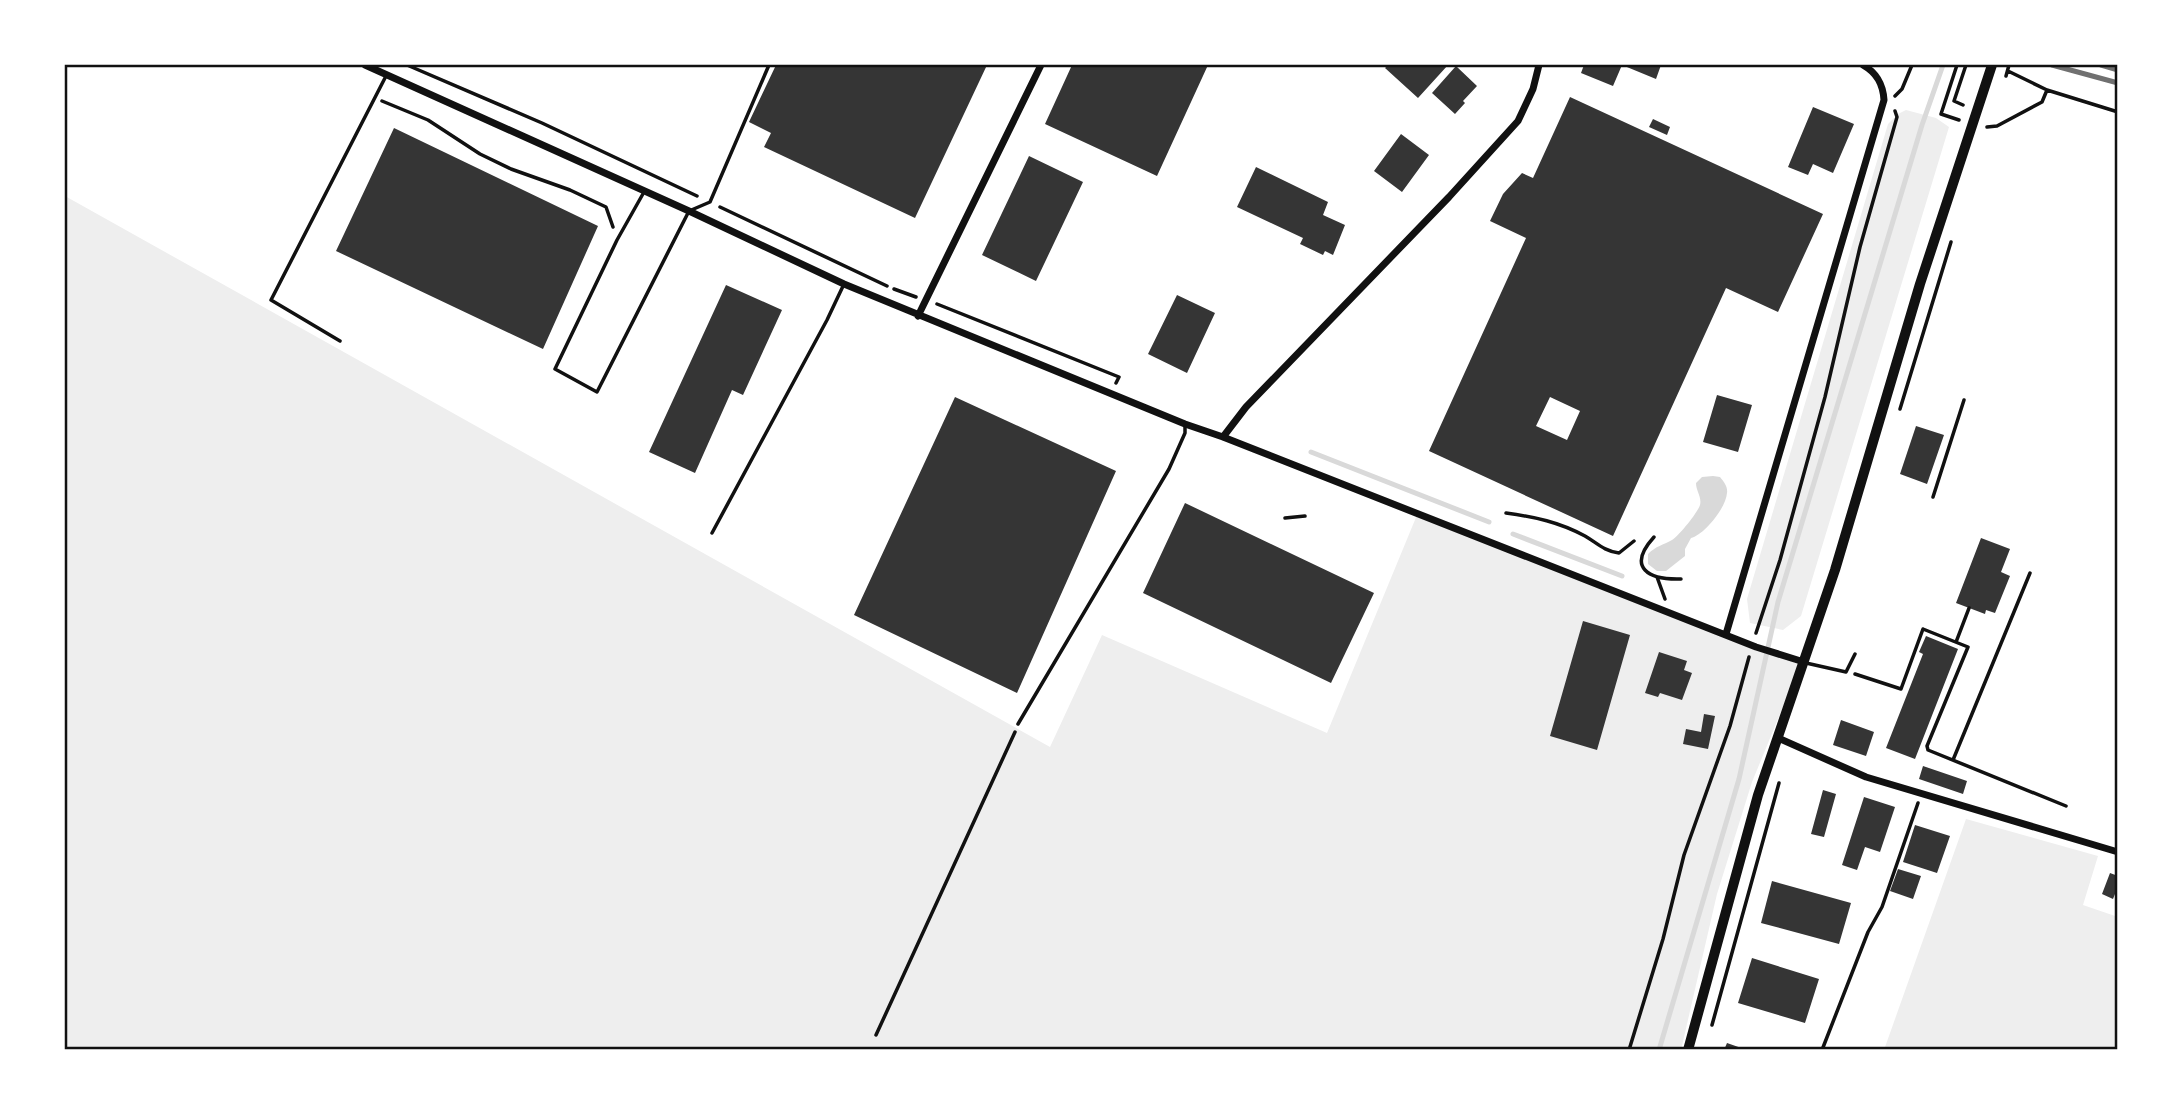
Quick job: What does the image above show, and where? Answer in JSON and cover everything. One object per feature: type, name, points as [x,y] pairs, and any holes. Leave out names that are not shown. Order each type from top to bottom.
[{"type":"main road","points":[[1688,1050],[1758,795],[1835,570],[1920,284],[1992,65]]},
{"type":"street","points":[[365,65],[918,316],[1185,424],[1754,646],[1804,662]]},
{"type":"street","points":[[918,316],[1041,65]]},
{"type":"street","points":[[1223,437],[1245,407],[1450,197],[1518,121],[1533,89],[1539,65]]},
{"type":"street","points":[[1726,634],[1884,100],[1883,85],[1875,74],[1863,65]]},
{"type":"street","points":[[1778,738],[1866,777],[2118,852]]},
{"type":"lane","points":[[644,192],[617,240],[555,369],[597,392],[689,211],[709,202],[769,65]]},
{"type":"lane","points":[[340,341],[271,300],[387,74]]},
{"type":"lane","points":[[712,533],[844,284]]},
{"type":"lane","points":[[1018,724],[1169,469],[1185,433],[1185,424]]},
{"type":"lane","points":[[1804,662],[1846,672],[1855,654]]},
{"type":"path","points":[[407,65],[542,123],[890,287],[1119,377],[1110,394]]},
{"type":"path","points":[[1884,100],[1893,98],[1902,89],[1912,65]]},
{"type":"path","points":[[1950,117],[1941,114],[1957,65]]},
{"type":"path","points":[[1963,105],[1954,102],[1966,65]]},
{"type":"path","points":[[2014,73],[2047,90],[2118,112]]},
{"type":"path","points":[[1988,127],[1997,126],[2042,102],[2047,90]]},
{"type":"path","points":[[374,98],[428,120],[481,154],[512,169],[570,190],[606,208],[617,240]]},
{"type":"path","points":[[1629,1050],[1663,939],[1684,855],[1730,726],[1825,397],[1860,247],[1897,117],[1893,98]]},
{"type":"path","points":[[1933,497],[1964,400]]},
{"type":"path","points":[[1506,513],[1545,518],[1586,536],[1606,551],[1619,553],[1634,541]]},
{"type":"path","points":[[1285,518],[1305,516]]},
{"type":"path","points":[[1654,537],[1641,553],[1640,559],[1648,573],[1657,577],[1681,579]]},
{"type":"path","points":[[1953,760],[2030,573]]},
{"type":"path","points":[[1657,577],[1665,596],[1664,601]]},
{"type":"path","points":[[1956,642],[1969,608]]},
{"type":"path","points":[[1846,672],[1900,690],[1923,629],[1968,647],[1927,746],[1928,750],[2066,806]]},
{"type":"path","points":[[876,1035],[1018,724]]},
{"type":"path","points":[[1822,1050],[1863,944],[1882,907],[1920,794]]},
{"type":"shaded area","points":[[1906,110],[1936,118],[1949,127],[1801,616],[1783,630],[1750,623],[1747,599],[1888,124]]},
{"type":"shaded area","points":[[65,196],[1050,747],[1102,635],[1327,733],[1417,515],[1801,663],[1752,782],[1717,894],[1681,1050],[65,1050]]},
{"type":"shaded area","points":[[1702,477],[1720,477],[1727,489],[1726,499],[1719,513],[1702,532],[1691,538],[1685,549],[1685,556],[1666,571],[1657,571],[1648,564],[1648,554],[1672,540],[1683,529],[1700,505],[1696,483]]},
{"type":"shaded area","points":[[1966,819],[2098,856],[2083,905],[2118,917],[2118,1050],[1884,1050]]},
{"type":"building","points":[[776,65],[987,65],[915,218],[764,147],[771,133],[749,122]]},
{"type":"building","points":[[1072,65],[1208,65],[1157,176],[1045,124]]},
{"type":"building","points":[[1388,65],[1448,65],[1418,98],[1385,68]]},
{"type":"building","points":[[1584,65],[1622,65],[1613,86],[1581,73]]},
{"type":"building","points":[[1622,65],[1661,65],[1656,79]]},
{"type":"building","points":[[1456,66],[1477,86],[1455,114],[1432,93]]},
{"type":"building","points":[[1570,97],[1823,214],[1778,312],[1726,288],[1613,536],[1429,451],[1526,238],[1490,221],[1503,194],[1522,173],[1533,178]],"holes":[[[1550,397],[1580,411],[1567,440],[1536,426]]]},
{"type":"building","points":[[1813,107],[1854,124],[1833,173],[1813,164],[1808,175],[1788,167]]},
{"type":"building","points":[[1653,119],[1670,127],[1667,135],[1649,127]]},
{"type":"building","points":[[394,128],[598,226],[543,349],[336,251]]},
{"type":"building","points":[[1401,134],[1429,155],[1402,192],[1374,171]]},
{"type":"building","points":[[1029,156],[1083,182],[1036,281],[982,255]]},
{"type":"building","points":[[1256,167],[1328,202],[1323,215],[1345,225],[1333,255],[1325,251],[1323,255],[1300,244],[1303,238],[1237,207]]},
{"type":"building","points":[[726,285],[782,310],[743,395],[732,390],[695,473],[649,452]]},
{"type":"building","points":[[1177,295],[1215,313],[1187,373],[1148,354]]},
{"type":"building","points":[[1717,395],[1752,405],[1738,452],[1703,442]]},
{"type":"building","points":[[955,397],[1116,471],[1017,693],[854,615]]},
{"type":"building","points":[[1916,426],[1944,435],[1927,484],[1900,474]]},
{"type":"building","points":[[1185,503],[1374,593],[1331,683],[1143,593]]},
{"type":"building","points":[[1981,538],[2010,549],[2001,572],[2010,576],[1995,613],[1986,610],[1985,614],[1956,603]]},
{"type":"building","points":[[1583,621],[1630,635],[1597,750],[1550,736]]},
{"type":"building","points":[[1926,636],[1958,649],[1915,759],[1886,748],[1923,654],[1919,652]]},
{"type":"building","points":[[1659,652],[1687,661],[1684,670],[1692,673],[1682,700],[1660,693],[1658,697],[1645,693]]},
{"type":"building","points":[[1704,714],[1715,716],[1708,749],[1683,744],[1686,729],[1701,732]]},
{"type":"building","points":[[1841,720],[1874,732],[1866,756],[1833,745]]},
{"type":"building","points":[[1923,766],[1967,781],[1963,794],[1919,779]]},
{"type":"building","points":[[1823,790],[1836,794],[1824,837],[1811,834]]},
{"type":"building","points":[[1864,797],[1895,807],[1880,852],[1865,847],[1857,870],[1842,865]]},
{"type":"building","points":[[1915,825],[1950,836],[1937,873],[1903,862]]},
{"type":"building","points":[[1898,869],[1921,876],[1913,899],[1890,891]]},
{"type":"building","points":[[2110,873],[2118,876],[2118,896],[2115,894],[2113,899],[2102,894]]},
{"type":"building","points":[[1772,881],[1851,903],[1839,944],[1761,923]]},
{"type":"building","points":[[1752,958],[1819,979],[1805,1023],[1738,1003]]},
{"type":"building","points":[[1727,1043],[1747,1050],[1724,1050]]},
{"type":"waterway","points":[[1659,1050],[1739,779],[1778,602],[1922,125],[1943,65]]},
{"type":"waterway","points":[[1311,452],[1489,522]]},
{"type":"waterway","points":[[1513,534],[1622,576]]},
{"type":"railway","points":[[2052,65],[2118,83]]},
{"type":"railway","points":[[2101,65],[2118,70]]}]
